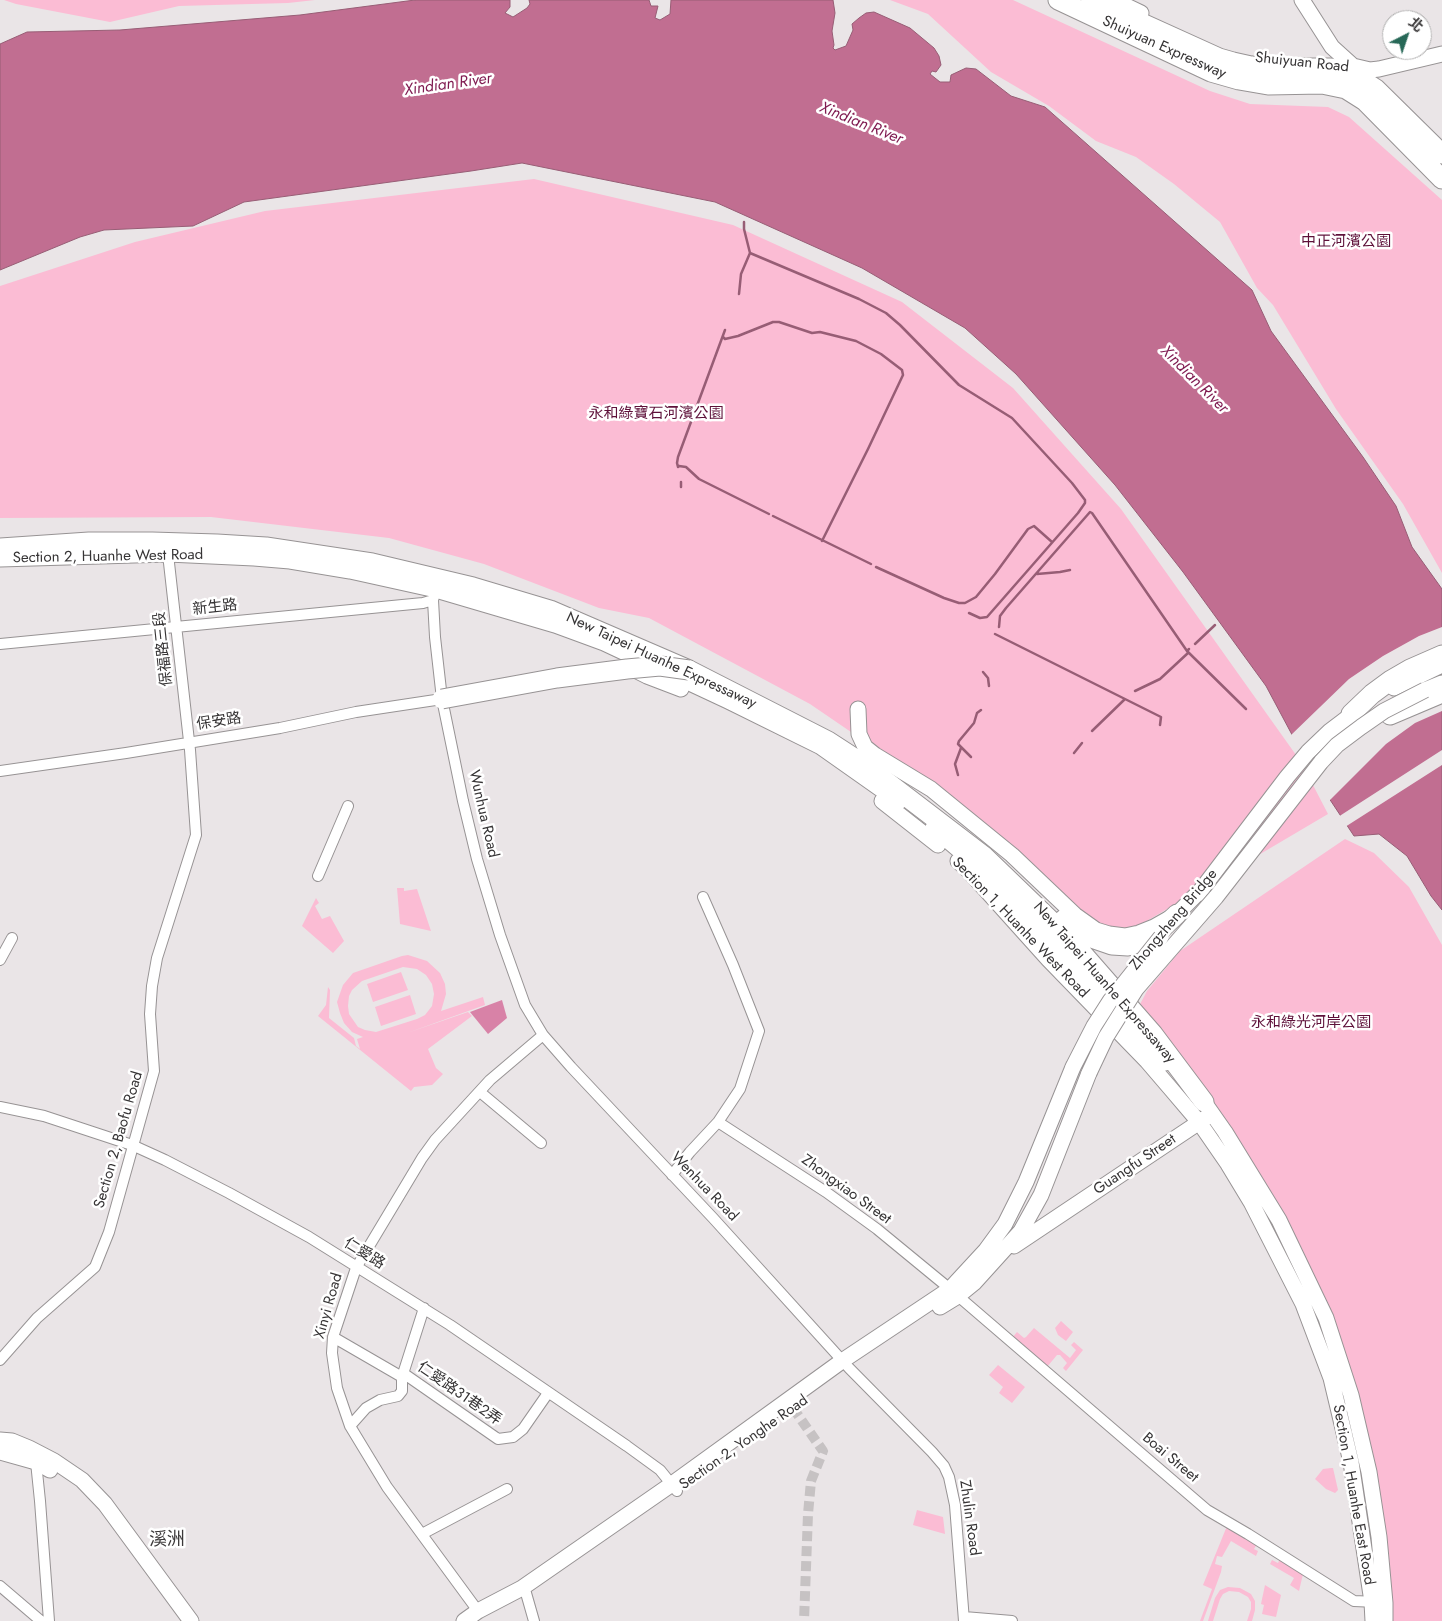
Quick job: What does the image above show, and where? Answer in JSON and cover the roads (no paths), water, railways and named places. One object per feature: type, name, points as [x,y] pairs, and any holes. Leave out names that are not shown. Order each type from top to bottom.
[{"type":"highway","points":[[1091,0],[1219,58],[1233,62],[1269,68],[1331,68],[1350,72],[1442,154]]},
{"type":"highway","name":"Shuiyuan Expressway","points":[[1060,1],[1146,32],[1203,59],[1243,73],[1270,76],[1327,75],[1350,72]]},
{"type":"highway","name":"Shuiyuan Expressway","points":[[1060,1],[1211,72],[1239,80],[1268,85],[1322,84],[1346,89],[1365,101],[1442,179]]},
{"type":"highway","points":[[1372,91],[1442,167]]},
{"type":"highway","name":"New Taipei Huanhe Expressaway","points":[[0,548],[89,542],[208,544],[266,547],[364,562],[473,587],[550,610],[689,670],[828,741],[865,765],[984,856],[1069,938],[1153,1034],[1208,1107]]},
{"type":"highway","points":[[1356,720],[1372,694],[1410,669],[1442,655]]},
{"type":"highway","points":[[442,699],[557,678],[627,669],[660,666],[689,670]]},
{"type":"highway","points":[[1356,720],[1434,691]]},
{"type":"highway","points":[[865,765],[904,786],[1021,877],[1083,935],[1112,945],[1128,946],[1144,941],[1158,932],[1177,914]]},
{"type":"main road","name":"Shuiyuan Road","points":[[1114,0],[1218,49],[1270,61],[1334,63],[1350,72],[1380,83],[1442,146]]},
{"type":"main road","points":[[1302,0],[1350,72],[1379,69],[1442,54]]},
{"type":"main road","name":"Section 2, Huanhe West Road","points":[[0,567],[169,558]]},
{"type":"main road","name":"Section 2, Huanhe West Road","points":[[0,559],[169,558],[263,567],[394,587],[435,595],[554,634],[649,671]]},
{"type":"main road","name":"Zhongzheng Bridge","points":[[998,1257],[1021,1231],[1044,1187],[1088,1073],[1106,1037],[1136,989],[1216,897],[1321,762],[1378,696],[1442,665]]},
{"type":"main road","name":"Section 1, Huanhe West Road","points":[[649,671],[807,748],[898,812],[968,870],[1048,959],[1130,1034]]},
{"type":"main road","points":[[1434,691],[1442,683]]},
{"type":"main road","points":[[858,708],[860,734],[865,747],[931,789],[1012,855],[1075,914],[1096,930],[1125,936],[1140,933],[1177,914],[1203,888]]},
{"type":"main road","name":"Zhongzheng Bridge","points":[[954,1292],[1005,1224],[1026,1182],[1073,1066],[1110,1000],[1133,969],[1203,888],[1286,777],[1308,752],[1356,720]]},
{"type":"main road","name":"Section 1, Huanhe East Road","points":[[1130,1034],[1208,1107],[1279,1220],[1326,1318],[1351,1395],[1369,1472],[1379,1537],[1378,1602],[1373,1621]]},
{"type":"main road","name":"Section 1, Huanhe East Road","points":[[1130,1034],[1147,1061],[1199,1122],[1228,1164],[1269,1236],[1303,1304],[1331,1378],[1351,1462],[1378,1602],[1385,1621]]},
{"type":"main road","name":"Guangfu Street","points":[[998,1257],[1199,1122],[1208,1107]]},
{"type":"main road","points":[[1044,1187],[1047,1206],[1057,1216]]},
{"type":"main road","name":"Section 2, Yonghe Road","points":[[464,1621],[480,1616],[524,1591],[675,1487],[846,1364],[954,1292],[974,1283],[998,1257]]},
{"type":"main road","points":[[0,1440],[12,1441],[29,1448],[54,1461],[82,1480],[105,1504],[191,1621]]},
{"type":"main road","points":[[0,1452],[36,1462],[77,1488],[108,1521],[182,1621]]},
{"type":"street","name":"保福路三段","points":[[169,558],[189,742]]},
{"type":"street","name":"新生路","points":[[0,644],[423,603],[435,595]]},
{"type":"street","name":"Wunhua Road","points":[[435,595],[435,637],[442,699],[463,801],[500,935],[525,1005],[542,1035]]},
{"type":"street","name":"保安路","points":[[0,771],[280,728],[356,712],[442,699]]},
{"type":"street","name":"Section 2, Baofu Road","points":[[0,1360],[38,1318],[95,1267],[109,1232],[154,1071],[150,1014],[157,958],[195,841],[189,742]]},
{"type":"street","points":[[318,876],[348,806]]},
{"type":"street","points":[[672,1175],[718,1122],[740,1089],[759,1031],[703,897]]},
{"type":"street","points":[[0,960],[12,938]]},
{"type":"street","name":"Xinyi Road","points":[[480,1616],[387,1487],[350,1426],[337,1388],[332,1353],[333,1337],[356,1268],[422,1158],[490,1080],[542,1035]]},
{"type":"street","name":"Wenhua Road","points":[[542,1035],[846,1364]]},
{"type":"street","points":[[480,1092],[541,1143]]},
{"type":"street","name":"仁愛路","points":[[0,1106],[44,1116],[132,1145],[229,1193],[309,1237],[356,1268],[424,1308],[660,1470],[675,1487]]},
{"type":"street","name":"Zhongxiao Street","points":[[718,1122],[826,1192],[877,1229],[954,1292]]},
{"type":"street","name":"Boai Street","points":[[954,1292],[1207,1510],[1354,1601],[1378,1602]]},
{"type":"street","points":[[350,1426],[359,1414],[373,1403],[398,1396],[402,1391],[402,1375],[424,1308]]},
{"type":"street","name":"仁愛路31巷2弄","points":[[333,1337],[402,1375],[498,1439],[512,1437],[523,1428],[548,1393]]},
{"type":"street","name":"Zhulin Road","points":[[846,1364],[932,1452],[944,1466],[950,1477],[955,1505],[964,1619]]},
{"type":"street","points":[[36,1462],[49,1621]]},
{"type":"street","points":[[422,1534],[506,1489]]},
{"type":"street","points":[[0,1586],[41,1621]]},
{"type":"street","points":[[524,1591],[534,1621]]},
{"type":"street","points":[[964,1619],[1012,1621]]},
{"type":"water","name":"Xindian River","points":[[415,0],[510,0],[510,7],[505,13],[513,17],[527,8],[530,4],[529,0],[649,0],[651,6],[658,6],[655,18],[660,20],[670,14],[671,0],[833,0],[835,13],[832,31],[833,48],[835,50],[846,46],[853,30],[852,24],[866,13],[874,12],[910,28],[934,48],[939,56],[941,65],[936,72],[932,71],[930,74],[940,82],[950,82],[951,75],[966,68],[976,69],[1011,96],[1045,107],[1252,290],[1271,331],[1363,457],[1396,506],[1412,547],[1442,589],[1442,910],[1431,896],[1407,856],[1379,834],[1354,836],[1313,774],[1266,686],[1183,572],[1115,485],[1016,374],[965,328],[862,268],[715,202],[522,163],[244,202],[193,226],[104,230],[80,237],[0,270],[0,44],[27,32],[120,30],[300,15]]},
{"type":"waterway","points":[[739,294],[741,274],[750,253],[744,222]]},
{"type":"waterway","points":[[750,253],[859,299],[886,313],[959,385],[1012,418],[1072,483],[1085,500],[1078,513],[987,617],[980,618],[969,613]]},
{"type":"waterway","points":[[723,337],[725,339],[738,336],[773,322],[779,322],[812,333],[820,332],[856,341],[881,354],[902,370],[903,375],[822,541]]},
{"type":"waterway","points":[[678,467],[678,457],[725,330]]},
{"type":"waterway","points":[[679,466],[686,467],[699,479],[769,514]]},
{"type":"waterway","points":[[681,482],[681,487]]},
{"type":"waterway","points":[[999,627],[1000,616],[1006,608],[1090,512],[1187,651]]},
{"type":"waterway","points":[[773,516],[871,564]]},
{"type":"waterway","points":[[876,567],[944,598],[965,603],[976,597],[1028,529],[1034,526],[1052,542]]},
{"type":"waterway","points":[[1037,574],[1070,570]]},
{"type":"waterway","points":[[1195,644],[1215,625]]},
{"type":"waterway","points":[[995,634],[1161,717],[1160,725]]},
{"type":"waterway","points":[[1189,649],[1187,651],[1246,709]]},
{"type":"waterway","points":[[1135,691],[1160,679],[1188,653]]},
{"type":"waterway","points":[[983,672],[988,678],[989,686]]},
{"type":"waterway","points":[[1092,731],[1125,699]]},
{"type":"waterway","points":[[971,757],[958,744],[974,723],[977,713],[981,710]]},
{"type":"waterway","points":[[1074,753],[1082,743]]},
{"type":"waterway","points":[[958,775],[955,764],[961,748]]},
{"type":"tunnel","points":[[793,1408],[823,1451],[811,1481],[804,1621]]},
{"type":"district","name":"溪洲","points":[[167,1541]]},
{"type":"park label","name":"中正河濱公園","points":[[1346,242]]},
{"type":"park label","name":"永和綠寶石河濱公園","points":[[656,414]]},
{"type":"park label","name":"永和綠光河岸公園","points":[[1311,1023]]}]
